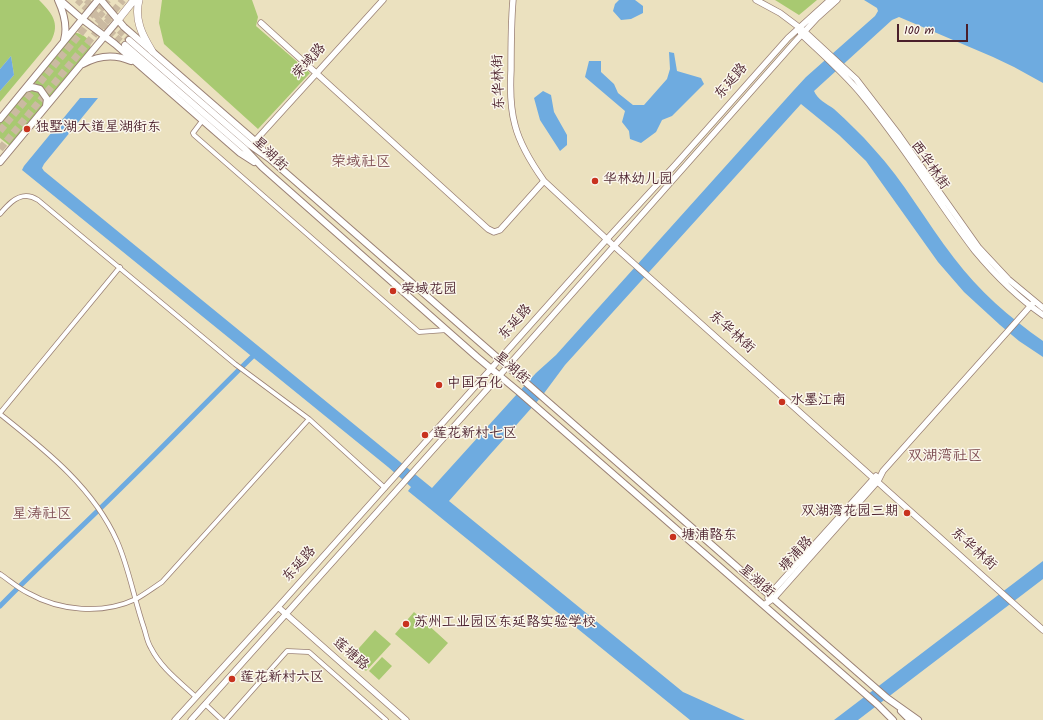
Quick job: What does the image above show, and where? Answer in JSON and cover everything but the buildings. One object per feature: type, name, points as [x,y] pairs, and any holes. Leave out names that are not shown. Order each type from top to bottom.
[{"type":"highway","points":[[118,20],[134,0]]},
{"type":"highway","points":[[139,0],[137,11],[138,23],[152,51]]},
{"type":"main road","points":[[59,0],[82,20],[115,44],[240,153],[262,167]]},
{"type":"main road","points":[[59,0],[66,24],[65,37],[62,43]]},
{"type":"main road","points":[[0,118],[98,0]]},
{"type":"main road","points":[[101,0],[124,28],[255,140],[270,159]]},
{"type":"main road","name":"荣域路","points":[[255,140],[382,0]]},
{"type":"main road","name":"东华林街","points":[[513,0],[510,97],[512,110],[515,125],[521,140],[536,170],[544,181],[614,246],[1043,630]]},
{"type":"main road","name":"西华林街","points":[[756,0],[780,13],[799,27],[803,33],[840,68],[856,79],[979,248],[1043,315]]},
{"type":"main road","name":"东延路","points":[[175,720],[406,465],[788,38],[830,0]]},
{"type":"main road","name":"东延路","points":[[191,720],[402,482],[508,366],[803,33],[837,0]]},
{"type":"main road","points":[[0,162],[118,20]]},
{"type":"main road","points":[[261,23],[488,229],[494,232],[500,230],[544,181]]},
{"type":"main road","name":"星湖街","points":[[895,720],[499,376],[262,167],[245,149],[127,42],[250,145],[270,159],[877,688],[910,720]]},
{"type":"main road","points":[[80,66],[93,59],[106,56],[119,56],[137,64]]},
{"type":"main road","points":[[24,90],[32,87],[40,90],[47,99],[46,107]]},
{"type":"main road","name":"西华林街","points":[[1033,304],[1043,308]]},
{"type":"main road","name":"塘浦路","points":[[764,605],[1033,304]]},
{"type":"main road","name":"莲塘路","points":[[278,607],[406,720]]},
{"type":"main road","name":"星湖街","points":[[889,699],[918,720]]},
{"type":"street","points":[[202,121],[194,130],[194,135],[419,332],[447,330]]},
{"type":"street","points":[[0,214],[17,198],[25,196],[38,200],[120,267],[234,364],[309,419],[385,488]]},
{"type":"street","points":[[120,267],[0,414],[40,446],[86,491],[107,522],[117,541],[150,648],[163,666],[196,697]]},
{"type":"street","points":[[0,574],[23,590],[46,601],[61,606],[78,609],[105,608],[135,599],[162,582],[309,419]]},
{"type":"street","points":[[226,720],[287,651],[309,652],[386,720]]},
{"type":"street","points":[[205,704],[222,720]]},
{"type":"green space","points":[[0,0],[39,0],[51,14],[55,23],[55,29],[51,41],[0,102],[0,91],[14,75],[11,56],[0,69]]},
{"type":"green space","points":[[162,0],[252,0],[258,17],[256,26],[310,73],[258,129],[164,44],[159,23]]},
{"type":"green space","points":[[775,0],[817,0],[799,15]]},
{"type":"green space","points":[[75,33],[81,34],[89,40],[91,46],[90,49],[50,98],[46,92],[32,82]]},
{"type":"green space","points":[[29,90],[40,93],[43,98],[43,105],[10,146],[0,138],[0,122],[25,92]]},
{"type":"green space","points":[[414,612],[448,643],[429,664],[395,634]]},
{"type":"green space","points":[[375,630],[391,644],[366,671],[351,657]]},
{"type":"green space","points":[[382,657],[392,666],[379,680],[369,671]]},
{"type":"water","points":[[619,0],[635,0],[643,6],[643,13],[631,19],[621,20],[613,11],[615,4]]},
{"type":"water","points":[[864,0],[1043,0],[1043,83],[993,57],[899,17],[892,20],[814,91],[820,99],[834,109],[854,128],[895,174],[944,244],[974,282],[1006,313],[1043,341],[1043,357],[1019,341],[964,292],[938,262],[866,161],[839,135],[801,104],[565,365],[542,396],[449,501],[683,692],[745,720],[690,720],[408,491],[411,487],[388,467],[22,170],[80,98],[98,98],[44,164],[42,168],[44,171],[432,488],[536,373],[556,355],[806,77],[875,16],[878,11],[877,8]]},
{"type":"water","points":[[669,52],[674,53],[677,71],[701,78],[704,84],[672,116],[662,120],[656,132],[641,143],[630,139],[629,131],[622,122],[625,111],[585,77],[589,61],[601,61],[601,72],[614,84],[618,93],[633,105],[644,105],[667,79],[670,69]]},
{"type":"water","points":[[11,56],[14,75],[0,91],[0,69]]},
{"type":"water","points":[[543,91],[551,95],[554,112],[567,135],[567,145],[560,151],[540,120],[534,98]]},
{"type":"water","points":[[1043,561],[1043,579],[858,720],[834,720]]},
{"type":"waterway","points":[[0,606],[92,517],[252,357]]},
{"type":"tunnel","points":[[77,0],[125,45]]},
{"type":"tunnel","points":[[86,0],[129,40]]},
{"type":"tunnel","points":[[0,131],[108,0]]},
{"type":"tunnel","points":[[0,149],[123,0]]},
{"type":"place","name":"独墅湖大道星湖街东","points":[[27,129]]},
{"type":"place","name":"华林幼儿园","points":[[595,181]]},
{"type":"place","name":"荣域花园","points":[[393,291]]},
{"type":"place","name":"中国石化","points":[[439,385]]},
{"type":"place","name":"水墨江南","points":[[782,402]]},
{"type":"place","name":"莲花新村七区","points":[[425,435]]},
{"type":"place","name":"双湖湾花园三期","points":[[907,513]]},
{"type":"place","name":"塘浦路东","points":[[673,537]]},
{"type":"place","name":"苏州工业园区东延路实验学校","points":[[406,624]]},
{"type":"place","name":"莲花新村六区","points":[[232,679]]},
{"type":"district","name":"荣域社区","points":[[361,163]]},
{"type":"district","name":"双湖湾社区","points":[[945,457]]},
{"type":"district","name":"星涛社区","points":[[42,515]]}]
